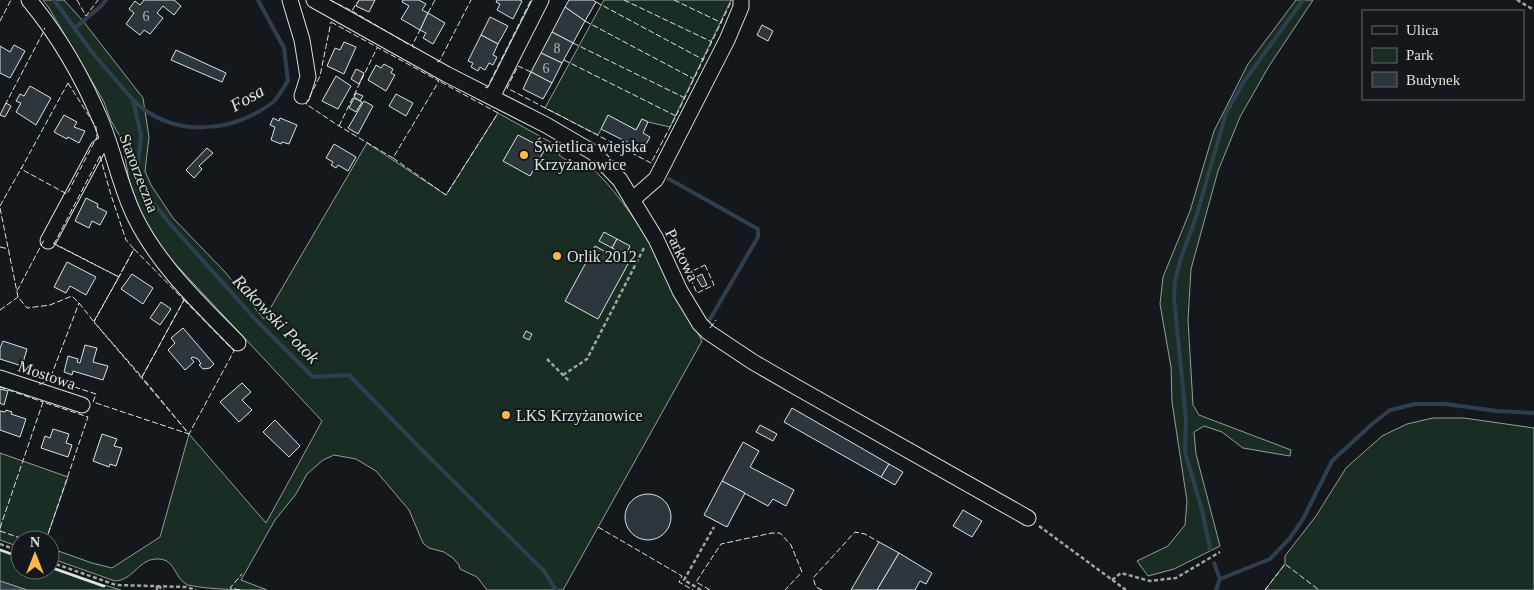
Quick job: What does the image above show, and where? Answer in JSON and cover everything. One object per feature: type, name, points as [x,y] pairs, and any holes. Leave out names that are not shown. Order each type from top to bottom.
[{"type":"street","name":"Starorzeczna","points":[[29,0],[54,33],[79,76],[101,121],[134,216],[148,241],[167,267],[238,343]]},
{"type":"street","points":[[290,0],[302,40],[308,77],[302,96]]},
{"type":"street","name":"Parkowa","points":[[314,0],[446,74],[594,153],[620,180],[653,234],[680,291],[700,324],[708,332],[791,383],[1028,518]]},
{"type":"street","points":[[492,97],[541,0]]},
{"type":"street","points":[[632,200],[656,179],[727,40],[741,7],[741,0]]},
{"type":"street","points":[[48,241],[98,148],[107,142]]},
{"type":"street","name":"Mostowa","points":[[0,378],[82,405]]},
{"type":"path","points":[[1517,0],[1534,10]]},
{"type":"path","points":[[563,375],[587,359],[649,238],[653,234]]},
{"type":"path","points":[[547,359],[569,381]]},
{"type":"path","points":[[1028,518],[1126,590]]},
{"type":"path","points":[[701,590],[684,580],[714,527]]},
{"type":"path","points":[[1112,580],[1121,573],[1150,581],[1176,578],[1220,552]]},
{"type":"path","points":[[60,565],[116,585],[186,586],[196,590]]},
{"type":"path","points":[[157,585],[157,590]]},
{"type":"path","points":[[157,585],[164,590]]},
{"type":"green space","points":[[43,0],[64,0],[83,21],[143,98],[149,137],[145,171],[151,185],[173,218],[225,272],[264,319],[367,143],[446,195],[498,113],[563,149],[559,155],[580,169],[587,163],[606,182],[638,224],[652,247],[702,341],[563,590],[487,590],[477,577],[460,569],[453,558],[444,552],[429,548],[423,543],[409,510],[376,471],[356,459],[334,455],[323,460],[307,474],[296,494],[275,520],[241,580],[267,590],[217,589],[188,585],[183,582],[168,562],[158,559],[146,562],[127,577],[115,581],[60,562],[60,552],[112,568],[160,537],[189,434],[266,523],[322,421],[152,239],[131,192],[122,140],[110,119],[104,102]]},
{"type":"green space","points":[[604,0],[731,0],[670,127],[642,119],[636,130],[608,116],[598,135],[545,108]]},
{"type":"green space","points":[[1296,0],[1313,0],[1269,66],[1240,117],[1218,171],[1191,269],[1188,320],[1193,405],[1199,415],[1291,450],[1290,456],[1243,448],[1222,432],[1204,426],[1194,432],[1196,454],[1220,546],[1174,569],[1148,576],[1137,561],[1168,546],[1185,525],[1187,501],[1172,402],[1171,367],[1160,304],[1163,277],[1190,211],[1214,131],[1248,64]]},
{"type":"green space","points":[[1433,418],[1464,418],[1534,428],[1534,590],[1265,590],[1285,564],[1285,556],[1316,516],[1346,468],[1382,436],[1407,424]]},
{"type":"green space","points":[[0,453],[68,477],[49,530],[10,530],[10,544],[0,540]]},
{"type":"green space","points":[[0,549],[10,553],[10,580],[60,580],[60,572],[103,587],[104,585],[121,590],[27,590],[0,581]]},
{"type":"water","points":[[0,581],[27,590],[0,590]]},
{"type":"building","points":[[144,0],[174,0],[181,6],[174,15],[163,6],[157,13],[163,18],[150,34],[144,30],[140,35],[126,24],[134,13],[129,9],[135,1],[140,5]]},
{"type":"building","points":[[359,0],[375,0],[369,12],[356,6]]},
{"type":"building","points":[[403,0],[419,0],[426,4],[422,10],[428,13],[420,30],[401,19],[409,6],[402,2]]},
{"type":"building","points":[[497,0],[522,1],[513,19],[497,10],[500,4],[496,2]]},
{"type":"building","points":[[569,0],[593,0],[596,2],[585,21],[565,7]]},
{"type":"building","points":[[565,7],[585,21],[573,43],[552,32]]},
{"type":"building","points":[[428,13],[445,23],[433,44],[423,38],[426,33],[420,30]]},
{"type":"building","points":[[490,17],[508,26],[498,44],[481,35]]},
{"type":"building","points":[[762,25],[773,31],[768,41],[757,35]]},
{"type":"building","points":[[552,32],[573,43],[562,63],[541,53]]},
{"type":"building","points":[[481,35],[498,44],[493,55],[497,57],[493,65],[489,63],[485,70],[480,67],[478,71],[471,67],[473,63],[468,61]]},
{"type":"building","points":[[344,42],[356,47],[344,74],[327,66],[335,48],[340,50]]},
{"type":"building","points":[[14,45],[25,51],[10,78],[0,73],[0,46],[10,52]]},
{"type":"building","points":[[176,50],[226,73],[222,82],[171,60]]},
{"type":"building","points":[[541,53],[562,63],[552,83],[531,72]]},
{"type":"building","points":[[384,64],[393,69],[391,73],[395,75],[386,91],[368,80],[376,65],[381,68]]},
{"type":"building","points":[[356,69],[364,73],[359,84],[351,79]]},
{"type":"building","points":[[531,72],[552,83],[543,99],[523,89]]},
{"type":"building","points":[[336,76],[351,86],[338,109],[322,101]]},
{"type":"building","points":[[30,86],[51,98],[36,125],[16,112],[21,103],[16,101],[20,94],[24,96]]},
{"type":"building","points":[[356,93],[363,96],[360,101],[354,97]]},
{"type":"building","points":[[396,94],[413,103],[406,116],[389,106]]},
{"type":"building","points":[[354,98],[362,102],[356,112],[349,108]]},
{"type":"building","points":[[364,101],[373,106],[358,134],[348,128]]},
{"type":"building","points":[[6,103],[11,106],[5,117],[0,115]]},
{"type":"building","points":[[64,115],[77,122],[74,127],[85,131],[79,143],[54,132]]},
{"type":"building","points":[[608,115],[636,130],[642,119],[648,122],[643,133],[650,137],[643,150],[601,129]]},
{"type":"building","points":[[273,118],[279,121],[280,118],[297,125],[289,144],[282,142],[281,144],[271,140],[275,127],[270,125]]},
{"type":"building","name":"Świetlica wiejska Krzyżanowice","points":[[518,135],[545,149],[530,176],[503,161]]},
{"type":"building","points":[[334,144],[356,157],[348,171],[338,165],[336,168],[331,165],[333,162],[326,158]]},
{"type":"building","points":[[207,148],[213,153],[199,166],[202,169],[194,178],[186,170]]},
{"type":"building","points":[[86,198],[98,204],[97,207],[107,212],[100,225],[92,221],[89,228],[75,221]]},
{"type":"building","points":[[604,232],[617,239],[612,248],[599,241]]},
{"type":"building","points":[[617,239],[630,246],[626,255],[612,248]]},
{"type":"building","points":[[595,246],[628,264],[598,319],[565,301]]},
{"type":"building","points":[[67,262],[96,277],[86,295],[70,286],[66,293],[54,287]]},
{"type":"building","points":[[132,274],[153,288],[143,304],[121,289]]},
{"type":"building","points":[[702,274],[707,285],[702,287],[696,277]]},
{"type":"building","points":[[161,302],[171,309],[160,325],[150,318]]},
{"type":"building","points":[[183,328],[214,364],[210,368],[203,369],[199,365],[201,364],[198,359],[193,357],[191,358],[194,362],[185,370],[168,350],[175,343],[171,338]]},
{"type":"building","points":[[526,331],[532,334],[529,340],[523,337]]},
{"type":"building","points":[[3,341],[27,349],[22,366],[0,359],[0,348]]},
{"type":"building","points":[[85,345],[97,348],[93,362],[108,366],[103,380],[73,371],[72,375],[64,372],[68,356],[78,359],[77,362],[80,363]]},
{"type":"building","points":[[242,383],[251,392],[242,400],[252,410],[239,422],[220,402]]},
{"type":"building","points":[[0,389],[8,391],[4,405],[0,403]]},
{"type":"building","points":[[792,408],[889,464],[881,477],[784,422]]},
{"type":"building","points":[[6,410],[12,412],[11,414],[26,419],[20,437],[0,430],[0,411],[5,412]]},
{"type":"building","points":[[275,420],[300,446],[289,457],[263,432]]},
{"type":"building","points":[[760,425],[777,434],[773,441],[756,432]]},
{"type":"building","points":[[53,429],[69,434],[66,443],[72,445],[68,457],[41,448],[45,436],[50,438]]},
{"type":"building","points":[[102,434],[117,439],[114,446],[122,448],[116,466],[110,464],[109,467],[93,461]]},
{"type":"building","points":[[743,442],[759,451],[750,467],[794,490],[786,506],[773,499],[768,506],[722,481]]},
{"type":"building","points":[[889,464],[903,472],[895,485],[881,477]]},
{"type":"building","points":[[722,481],[745,493],[727,527],[704,515]]},
{"type":"building","points":[[648,494],[661,498],[667,504],[671,517],[667,530],[661,536],[648,540],[635,536],[629,530],[625,517],[629,504],[635,498]]},
{"type":"building","points":[[963,510],[982,521],[972,537],[953,526]]},
{"type":"building","points":[[879,542],[899,553],[877,590],[851,590]]},
{"type":"building","points":[[899,553],[932,573],[926,584],[920,581],[915,590],[877,590]]},
{"type":"waterway","name":"Rakowski Potok","points":[[54,0],[91,51],[133,100],[141,135],[138,165],[147,195],[172,226],[255,319],[313,377],[349,375],[544,571],[556,590]]},
{"type":"waterway","name":"Fosa","points":[[75,28],[106,0]]},
{"type":"waterway","name":"Fosa","points":[[133,100],[148,112],[165,121],[183,126],[201,127],[220,126],[238,121],[272,103],[288,81],[284,48],[258,0]]},
{"type":"waterway","points":[[1210,549],[1202,510],[1185,452],[1186,419],[1174,298],[1175,280],[1197,214],[1226,113],[1243,83],[1303,0]]},
{"type":"waterway","points":[[669,179],[758,229],[758,237],[709,321]]},
{"type":"waterway","name":"Rakowski Potok","points":[[1216,590],[1220,579],[1270,559],[1290,538],[1303,519],[1332,461],[1390,410],[1415,404],[1445,404],[1497,411],[1534,413]]},
{"type":"waterway","points":[[1214,563],[1220,579]]},
{"type":"fence","points":[[0,21],[11,0]]},
{"type":"fence","points":[[77,0],[86,16],[98,0]]},
{"type":"fence","points":[[330,0],[352,11],[357,2]]},
{"type":"fence","points":[[428,13],[435,0]]},
{"type":"fence","points":[[437,61],[439,62],[471,0]]},
{"type":"fence","points":[[485,87],[487,88],[531,0]]},
{"type":"fence","points":[[624,0],[712,42]]},
{"type":"fence","points":[[674,0],[722,23]]},
{"type":"fence","points":[[531,72],[518,66],[507,88],[651,163],[732,0]]},
{"type":"fence","points":[[596,2],[704,60]]},
{"type":"fence","points":[[352,11],[408,44]]},
{"type":"fence","points":[[585,21],[694,79]]},
{"type":"fence","points":[[331,22],[439,81],[393,158],[306,104],[320,76],[331,22]]},
{"type":"fence","points":[[5,105],[44,28]]},
{"type":"fence","points":[[415,48],[412,46],[420,30]]},
{"type":"fence","points":[[573,43],[685,98]]},
{"type":"fence","points":[[339,126],[377,48]]},
{"type":"fence","points":[[564,60],[676,116]]},
{"type":"fence","points":[[393,158],[446,195],[498,113],[439,81]]},
{"type":"fence","points":[[68,83],[96,127],[97,137],[67,194],[21,169],[68,83]]},
{"type":"fence","points":[[100,156],[126,240],[134,249],[119,277],[54,244],[100,156]]},
{"type":"fence","points":[[0,206],[22,167]]},
{"type":"fence","points":[[0,208],[18,297],[27,308],[50,305],[72,296],[80,304]]},
{"type":"fence","points":[[17,291],[44,240]]},
{"type":"fence","points":[[53,243],[119,277],[94,321]]},
{"type":"fence","points":[[0,247],[9,249]]},
{"type":"fence","points":[[134,249],[184,300],[142,377],[94,322],[134,249]]},
{"type":"fence","points":[[705,265],[714,285],[697,293],[688,273],[705,265]]},
{"type":"fence","points":[[0,310],[18,297]]},
{"type":"fence","points":[[184,300],[234,351],[189,434],[142,377],[184,300]]},
{"type":"fence","points":[[79,303],[94,322],[189,434],[93,402],[96,394],[50,379],[79,303]]},
{"type":"fence","points":[[710,328],[716,320]]},
{"type":"fence","points":[[39,384],[50,379]]},
{"type":"fence","points":[[0,387],[43,402]]},
{"type":"fence","points":[[0,528],[43,402],[88,417],[49,530]]},
{"type":"fence","points":[[598,527],[682,576],[679,582],[693,590]]},
{"type":"fence","points":[[0,531],[10,534]]},
{"type":"fence","points":[[822,590],[816,587],[813,578],[855,532],[865,534],[879,542]]},
{"type":"fence","points":[[710,590],[696,582],[721,544],[772,533],[780,533],[791,545],[802,572],[785,590]]},
{"type":"fence","points":[[1265,590],[1285,564],[1319,590]]},
{"type":"fence","points":[[240,590],[230,588],[242,574]]},
{"type":"wall","points":[[0,550],[10,554]]},
{"type":"wall","points":[[60,571],[104,586]]},
{"type":"place","name":"Świetlica wiejska Krzyżanowice","points":[[524,155]]},
{"type":"place","name":"Orlik 2012","points":[[557,256]]},
{"type":"place","name":"LKS Krzyżanowice","points":[[506,415]]}]
